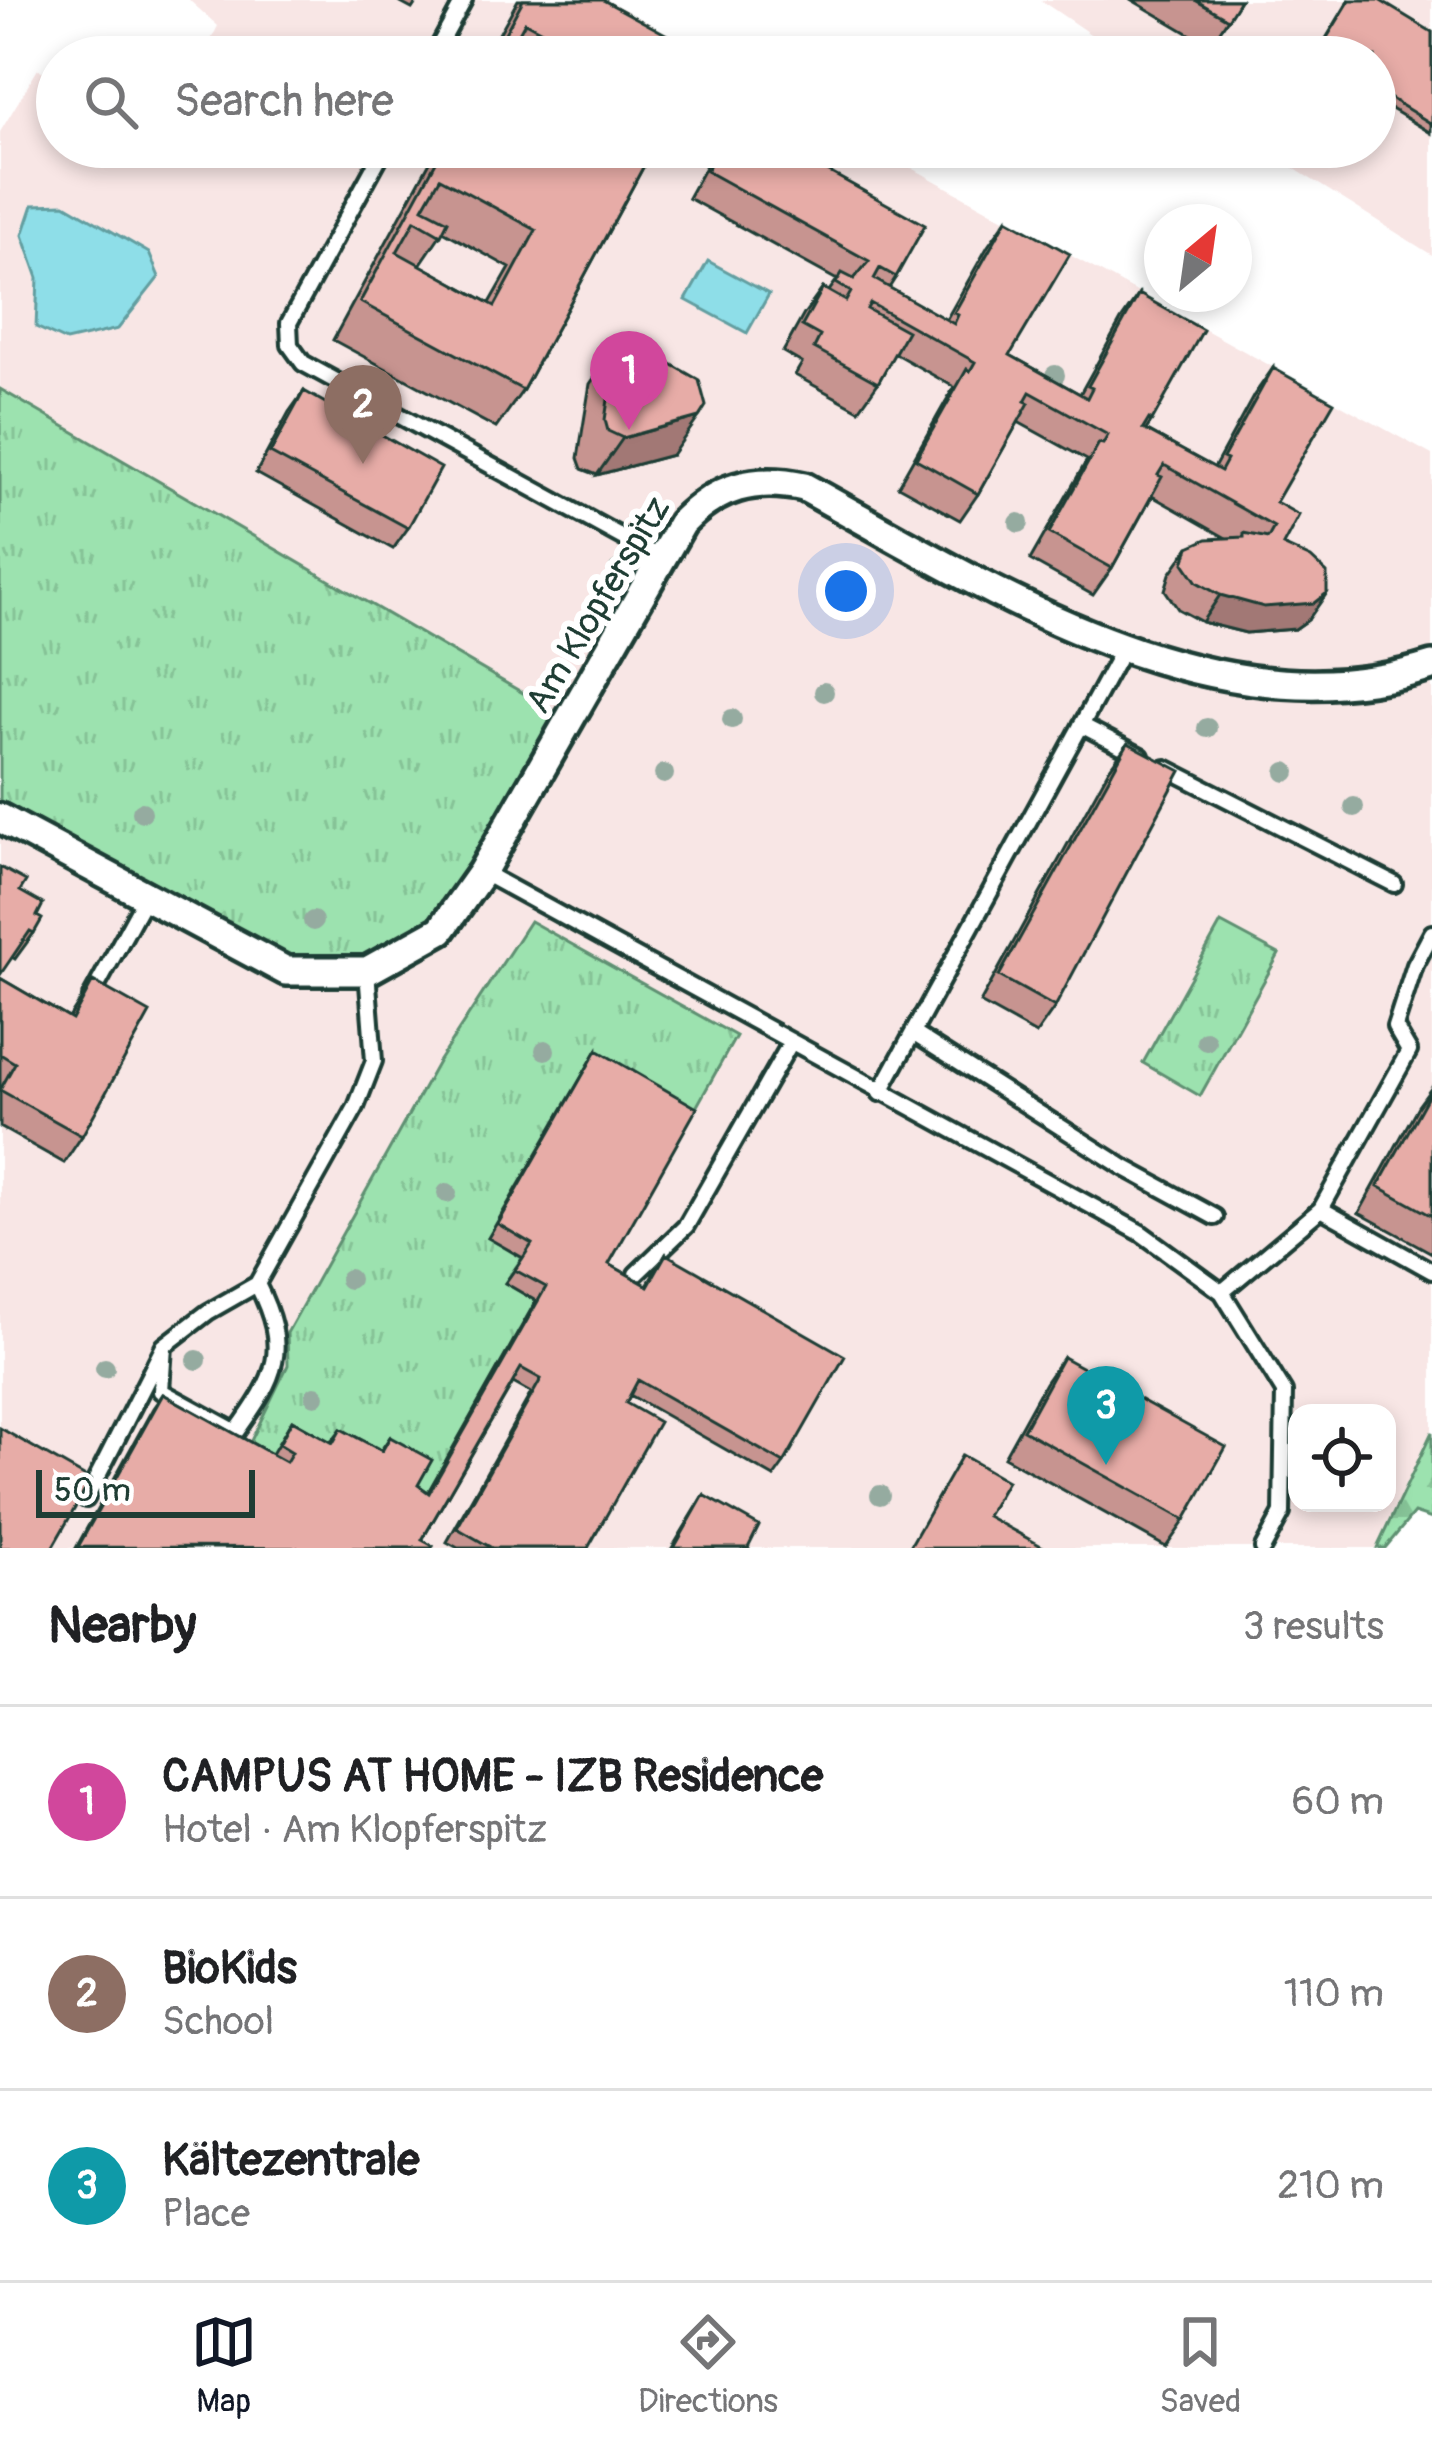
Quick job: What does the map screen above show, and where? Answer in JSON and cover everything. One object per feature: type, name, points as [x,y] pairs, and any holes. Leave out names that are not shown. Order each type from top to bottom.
[{"type":"street","name":"Am Klopferspitz","points":[[0,818],[286,971],[368,971],[441,930],[482,872],[682,524],[700,505],[739,486],[777,481],[804,487],[1024,608],[1124,647],[1215,674],[1291,686],[1362,681],[1432,666]]},
{"type":"lane","points":[[444,36],[464,0]]},
{"type":"lane","points":[[374,168],[289,323],[290,345],[303,362],[662,559]]},
{"type":"lane","points":[[880,1094],[1124,647]]},
{"type":"lane","points":[[1082,725],[1394,884]]},
{"type":"lane","points":[[482,872],[1141,1233],[1222,1292],[1284,1392],[1282,1513],[1263,1548]]},
{"type":"lane","points":[[82,1012],[145,898]]},
{"type":"lane","points":[[1222,1292],[1321,1209],[1408,1051],[1395,1027],[1415,964],[1432,934]]},
{"type":"lane","points":[[86,1499],[164,1346],[208,1312],[256,1284],[356,1107],[374,1061],[368,971]]},
{"type":"lane","points":[[913,1034],[1125,1168],[1215,1217]]},
{"type":"lane","points":[[635,1274],[686,1226],[791,1042]]},
{"type":"lane","points":[[1321,1209],[1432,1271]]},
{"type":"lane","points":[[164,1346],[161,1391],[236,1432],[261,1397],[276,1358],[275,1320],[256,1284]]},
{"type":"shaded area","points":[[189,0],[607,0],[673,36],[213,36],[218,26]]},
{"type":"shaded area","points":[[1040,0],[1432,0],[1432,255],[1293,168],[1396,168],[1396,36],[1093,36]]},
{"type":"shaded area","points":[[36,72],[36,168],[912,168],[1144,296],[1144,312],[1173,312],[1432,455],[1432,1432],[1396,1508],[1396,1404],[1288,1404],[1288,1512],[1394,1512],[1377,1548],[0,1548],[0,804],[296,960],[561,715],[0,389],[0,132]]},
{"type":"green space","points":[[0,389],[561,715],[465,883],[435,922],[363,960],[296,960],[0,804]]},
{"type":"green space","points":[[530,921],[736,1036],[688,1122],[489,1238],[522,1258],[505,1283],[536,1301],[420,1507],[270,1458],[243,1457],[288,1365],[287,1333],[438,1062]]},
{"type":"green space","points":[[1221,923],[1279,954],[1200,1096],[1143,1063]]},
{"type":"green space","points":[[1432,1432],[1432,1519],[1414,1513],[1385,1548],[1377,1548]]},
{"type":"water","points":[[65,204],[149,253],[159,277],[118,329],[66,341],[36,327],[38,278],[23,235],[33,205]]},
{"type":"water","points":[[708,261],[769,294],[747,333],[686,300]]},
{"type":"building","points":[[523,0],[603,0],[669,36],[551,36],[525,22],[517,36],[503,36]]},
{"type":"building","points":[[1195,0],[1240,0],[1228,19]]},
{"type":"building","points":[[1350,0],[1379,0],[1432,32],[1432,124],[1396,102],[1396,36],[1328,36]]},
{"type":"building","points":[[433,168],[643,168],[523,390],[360,302]],"holes":[[[440,178],[536,230],[495,306],[397,252],[415,220],[441,235],[448,221],[423,208]]]},
{"type":"building","points":[[822,168],[925,225],[896,277],[880,268],[874,279],[954,324],[958,315],[954,313],[1007,219],[1070,254],[1010,355],[1087,398],[1092,388],[1088,386],[1139,294],[1144,297],[1144,312],[1171,312],[1203,330],[1143,429],[1221,471],[1227,460],[1223,458],[1273,368],[1334,402],[1276,502],[1299,515],[1283,545],[1311,558],[1327,573],[1327,593],[1314,603],[1264,607],[1220,595],[1197,582],[1184,563],[1189,547],[1207,539],[1244,537],[1244,533],[1268,538],[1274,527],[1164,465],[1158,475],[1162,477],[1112,568],[1049,533],[1108,435],[1030,392],[1025,401],[1029,403],[978,494],[916,459],[975,362],[870,303],[867,309],[907,331],[878,383],[814,348],[820,336],[802,326],[823,288],[846,301],[851,292],[836,283],[842,273],[854,279],[869,261],[706,171]]},
{"type":"building","points":[[636,344],[699,380],[706,406],[699,417],[623,438],[608,431],[605,420],[616,346]]},
{"type":"building","points":[[304,391],[441,468],[408,528],[270,453]]},
{"type":"building","points":[[1128,743],[1181,771],[1055,1007],[999,976]]},
{"type":"building","points":[[0,867],[26,881],[20,891],[43,904],[34,933],[30,931],[0,975]]},
{"type":"building","points":[[0,978],[72,1020],[93,981],[150,1013],[82,1136],[0,1090],[15,1063],[0,1054]]},
{"type":"building","points":[[597,1050],[697,1108],[609,1264],[648,1286],[666,1254],[845,1356],[784,1463],[638,1380],[626,1403],[659,1422],[588,1548],[492,1548],[457,1528],[541,1379],[521,1368],[422,1540],[431,1548],[78,1547],[163,1394],[286,1462],[292,1452],[279,1444],[292,1420],[333,1443],[341,1429],[382,1451],[390,1437],[432,1460],[418,1485],[429,1493],[546,1287],[515,1270],[532,1244],[498,1224]]},
{"type":"building","points":[[1432,1089],[1432,1216],[1378,1186]]},
{"type":"building","points":[[1063,1357],[1226,1447],[1185,1520],[1023,1430]]},
{"type":"building","points":[[0,1428],[91,1480],[52,1548],[0,1548]]},
{"type":"building","points":[[962,1455],[1007,1481],[987,1516],[1045,1548],[909,1548]]},
{"type":"building","points":[[704,1495],[759,1526],[748,1548],[674,1548]]},
{"type":"place","name":"CAMPUS AT HOME - IZB Residence","points":[[629,430]]},
{"type":"place","name":"BioKids","points":[[363,464]]},
{"type":"place","name":"Kältezentrale","points":[[1106,1465]]}]
